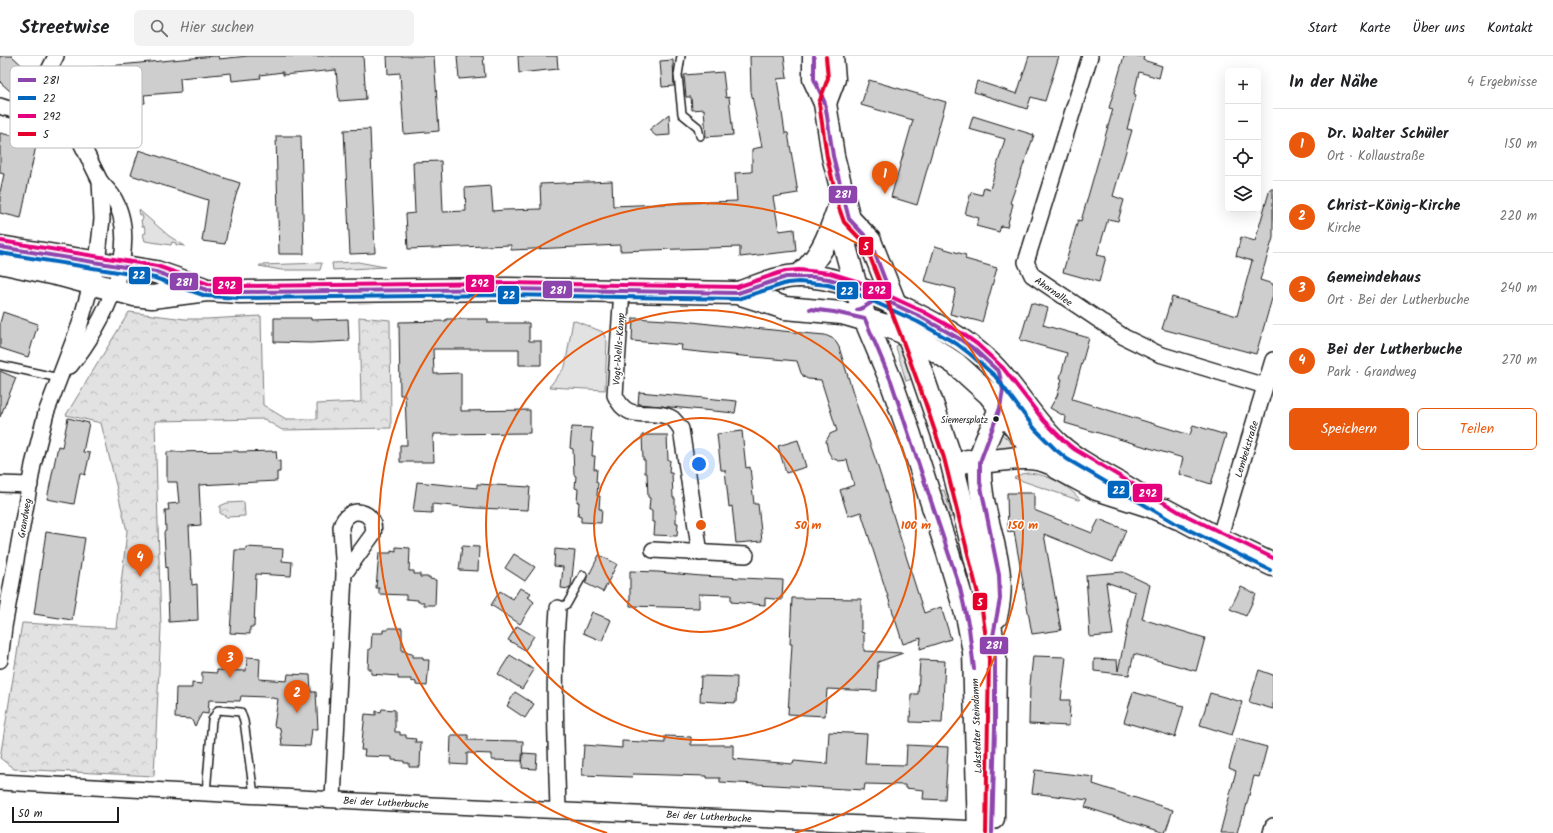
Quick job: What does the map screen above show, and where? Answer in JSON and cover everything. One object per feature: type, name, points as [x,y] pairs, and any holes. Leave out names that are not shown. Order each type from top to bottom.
[{"type":"main road","points":[[814,56],[814,79],[825,103],[833,156],[849,219],[845,247],[857,287],[887,326],[926,344],[956,364],[989,394],[1025,440],[1052,464],[1071,476],[1097,489],[1150,506],[1178,518]]},
{"type":"main road","points":[[825,103],[834,79],[832,56]]},
{"type":"main road","points":[[799,276],[811,266],[825,245],[842,196]]},
{"type":"main road","points":[[849,219],[870,241],[872,305],[891,381],[910,435],[950,456],[966,461],[980,462],[1020,457],[1037,459],[1052,464]]},
{"type":"main road","points":[[0,246],[156,272],[207,290]]},
{"type":"main road","points":[[0,262],[134,295],[152,297],[207,290],[248,292],[507,289],[622,290],[738,293],[785,308],[872,305],[960,339],[974,349],[998,372],[1039,425],[1059,445],[1084,463],[1178,518],[1273,565]]},
{"type":"main road","points":[[738,293],[786,277],[799,276],[829,279],[857,287]]},
{"type":"main road","points":[[872,305],[907,334],[950,456],[981,576],[993,636]]},
{"type":"main road","points":[[993,636],[1000,599],[999,575],[983,500],[980,482],[980,462],[1000,408],[1003,390],[998,372]]},
{"type":"main road","name":"Lokstedter Steindamm","points":[[910,435],[953,567],[968,620],[974,652],[983,832]]},
{"type":"main road","name":"Lokstedter Steindamm","points":[[983,832],[995,712],[995,659],[993,636]]},
{"type":"street","name":"Ahornallee","points":[[1090,56],[1026,262],[1032,275],[1124,337],[1158,354],[1265,386]]},
{"type":"street","points":[[0,106],[10,109]]},
{"type":"street","points":[[84,148],[100,181]]},
{"type":"street","name":"Grandweg","points":[[0,660],[4,627],[33,465],[46,413],[80,324],[97,263],[102,219],[100,181]]},
{"type":"street","name":"Grandweg","points":[[59,378],[78,356],[98,326],[114,290],[120,266],[123,239],[121,221],[112,195],[100,181]]},
{"type":"street","name":"Vogt-Wells-Kamp","points":[[622,290],[615,395],[619,405],[633,413],[664,415],[674,420],[681,429],[700,553]]},
{"type":"street","name":"Lembekstraße","points":[[1219,539],[1273,360]]},
{"type":"street","points":[[0,484],[30,485]]},
{"type":"street","points":[[653,550],[746,555]]},
{"type":"street","name":"Bei der Lutherbuche","points":[[333,799],[344,574]]},
{"type":"street","points":[[558,608],[556,642],[556,759],[558,809]]},
{"type":"street","name":"Bei der Lutherbuche","points":[[0,782],[206,794],[558,809],[983,832]]},
{"type":"street","points":[[1271,833],[1273,826]]},
{"type":"lane","points":[[681,56],[678,75],[682,114],[698,127],[700,136]]},
{"type":"lane","points":[[0,365],[59,378]]},
{"type":"lane","points":[[558,608],[567,604],[582,575]]},
{"type":"lane","points":[[206,794],[212,720],[218,710],[241,712],[244,721],[254,796]]},
{"type":"green space","points":[[139,210],[169,236],[185,246],[176,245],[176,243],[172,242],[171,245],[145,241],[143,234],[146,233],[144,226],[142,226],[141,220],[143,219]]},
{"type":"green space","points":[[358,262],[385,267],[333,270],[332,263]]},
{"type":"green space","points":[[322,263],[320,270],[281,270],[259,266],[260,265]]},
{"type":"green space","points":[[129,312],[185,319],[261,316],[263,405],[286,419],[317,419],[317,404],[361,402],[359,317],[390,320],[391,428],[282,430],[264,419],[155,421],[161,628],[154,776],[14,769],[0,758],[22,623],[116,628],[127,531],[101,423],[66,415]]},
{"type":"green space","points":[[573,320],[603,332],[607,342],[605,390],[549,387],[565,367]]},
{"type":"green space","points":[[897,345],[900,346],[912,379],[906,381],[896,347]]},
{"type":"green space","points":[[1001,433],[1017,449],[995,450]]},
{"type":"green space","points":[[1028,473],[1057,481],[1064,485],[1080,500],[1014,478],[1021,474]]},
{"type":"green space","points":[[944,490],[952,517],[949,518],[939,491]]},
{"type":"green space","points":[[244,502],[245,516],[227,517],[220,513],[220,506],[227,503]]},
{"type":"building","points":[[0,56],[12,56],[23,66],[10,66],[10,91],[0,82]]},
{"type":"building","points":[[214,56],[218,56],[219,59],[248,56],[363,56],[366,99],[339,101],[336,70],[283,75],[283,72],[260,75],[261,78],[232,81],[231,73],[180,78],[181,92],[144,95],[145,103],[142,103],[142,66],[108,66]]},
{"type":"building","points":[[387,56],[434,56],[439,131],[404,134],[400,73],[388,74]]},
{"type":"building","points":[[457,56],[483,56],[485,77],[459,79]]},
{"type":"building","points":[[518,56],[557,56],[558,69],[519,73]]},
{"type":"building","points":[[750,56],[784,56],[787,78],[777,79],[785,133],[788,133],[798,193],[773,197],[779,231],[794,229],[796,251],[740,257],[740,247],[620,251],[620,245],[511,250],[511,245],[408,249],[406,214],[415,213],[413,162],[441,161],[443,212],[466,211],[465,188],[491,186],[493,211],[541,209],[540,184],[612,181],[613,206],[737,201],[735,173],[752,172],[752,149],[762,147],[751,91]]},
{"type":"building","points":[[1029,56],[1059,56],[1045,101],[1031,97],[1027,109],[974,92],[977,81],[1017,94]]},
{"type":"building","points":[[1124,56],[1144,56],[1143,60],[1162,66],[1159,78],[1139,72],[1134,94],[1136,95],[1127,129],[1132,130],[1113,196],[1124,200],[1118,221],[1108,219],[1097,255],[1106,257],[1099,282],[1063,272],[1078,220],[1081,221],[1113,109],[1109,108]]},
{"type":"building","points":[[673,60],[674,86],[662,87],[660,61]]},
{"type":"building","points":[[723,72],[726,98],[729,97],[733,135],[706,137],[704,109],[692,110],[691,97],[686,97],[684,75]]},
{"type":"building","points":[[869,80],[946,102],[917,205],[891,197],[913,120],[861,105]]},
{"type":"building","points":[[669,114],[670,135],[656,136],[649,130]]},
{"type":"building","points":[[973,116],[1034,135],[1010,203],[1013,204],[1007,227],[1001,226],[999,232],[976,226],[979,218],[965,214],[971,192],[982,195],[984,187],[990,189],[1005,139],[969,129]]},
{"type":"building","points":[[370,129],[375,253],[350,254],[344,130]]},
{"type":"building","points":[[0,133],[10,135],[10,148],[36,148],[21,218],[0,213],[0,192],[4,174],[0,173]]},
{"type":"building","points":[[276,136],[301,136],[304,254],[279,254]]},
{"type":"building","points":[[139,150],[240,183],[232,208],[225,244],[202,241],[208,200],[131,175]]},
{"type":"building","points":[[1270,189],[1273,189],[1273,238],[1260,280],[1273,284],[1273,295],[1256,354],[1162,329],[1172,297],[1237,316],[1252,261],[1236,256],[1241,237],[1255,241]]},
{"type":"building","points":[[935,246],[966,255],[965,259],[997,268],[982,322],[950,314],[956,289],[925,281]]},
{"type":"building","points":[[1031,303],[1048,308],[1043,325],[1089,338],[1072,399],[1190,435],[1193,425],[1226,435],[1211,484],[1179,474],[1183,458],[1065,423],[1066,417],[1050,408],[1057,396],[1067,353],[1020,340]]},
{"type":"building","points":[[3,312],[38,324],[28,357],[0,348],[0,323]]},
{"type":"building","points":[[274,318],[311,318],[311,320],[348,319],[349,341],[310,343],[274,342]]},
{"type":"building","points":[[633,318],[684,321],[825,335],[834,339],[839,347],[924,613],[941,607],[951,639],[920,649],[921,638],[903,644],[861,512],[848,516],[840,490],[854,485],[847,460],[839,461],[832,458],[828,451],[826,441],[830,434],[837,431],[821,380],[808,379],[804,377],[797,361],[681,350],[682,345],[632,341]]},
{"type":"building","points":[[446,319],[488,319],[488,323],[529,323],[529,341],[541,341],[541,365],[519,365],[519,349],[433,349],[434,374],[461,373],[461,411],[530,410],[530,433],[434,434],[434,462],[400,462],[400,445],[407,445],[405,395],[400,395],[399,322],[446,321]]},
{"type":"building","points":[[0,371],[16,378],[0,417]]},
{"type":"building","points":[[639,392],[737,401],[735,413],[638,404]]},
{"type":"building","points":[[68,418],[89,423],[83,452],[90,453],[85,475],[80,473],[74,504],[47,499],[58,446],[62,447]]},
{"type":"building","points":[[572,427],[592,428],[592,456],[595,456],[594,469],[597,469],[597,496],[600,496],[599,509],[602,509],[601,523],[581,522],[581,517],[578,516],[578,489],[575,488],[576,476],[574,475],[573,449],[570,448]]},
{"type":"building","points":[[742,431],[746,468],[750,467],[754,504],[758,504],[762,541],[736,543],[732,506],[729,507],[725,470],[721,470],[717,434]]},
{"type":"building","points":[[642,435],[667,435],[668,460],[670,460],[669,473],[672,473],[676,523],[678,523],[677,536],[654,535],[655,522],[652,522],[652,510],[649,510],[650,498],[648,497],[645,460],[643,460]]},
{"type":"building","points":[[798,440],[806,467],[786,473],[778,446]]},
{"type":"building","points":[[276,451],[277,461],[280,461],[280,472],[277,472],[277,481],[199,485],[201,525],[189,526],[192,585],[197,584],[198,620],[169,622],[164,532],[166,531],[165,510],[169,510],[168,504],[179,503],[177,482],[167,482],[167,452]]},
{"type":"building","points":[[417,482],[477,488],[477,484],[530,487],[528,510],[476,508],[432,504],[432,513],[413,512]]},
{"type":"building","points":[[1007,493],[1034,493],[1034,510],[1092,533],[1099,519],[1126,530],[1113,562],[1044,534],[1061,630],[1032,634],[1014,531],[1008,532]]},
{"type":"building","points":[[46,532],[85,538],[72,620],[34,614]]},
{"type":"building","points":[[462,546],[479,547],[478,571],[459,570]]},
{"type":"building","points":[[246,547],[283,549],[282,561],[292,562],[291,576],[256,574],[254,627],[250,627],[250,634],[230,633],[235,550],[246,550]]},
{"type":"building","points":[[396,547],[410,548],[409,571],[414,571],[414,574],[420,574],[420,577],[430,577],[430,579],[436,580],[435,605],[424,605],[424,602],[418,602],[418,600],[406,599],[406,595],[379,594],[379,588],[376,588],[379,553],[391,553],[391,550],[396,551]]},
{"type":"building","points":[[555,549],[575,551],[571,586],[569,589],[561,588],[563,567],[554,566]]},
{"type":"building","points":[[514,554],[535,567],[525,581],[505,568]]},
{"type":"building","points":[[599,555],[617,564],[603,592],[585,583]]},
{"type":"building","points":[[630,571],[783,580],[782,600],[765,598],[765,605],[731,602],[731,595],[699,594],[699,608],[630,606]]},
{"type":"building","points":[[1123,572],[1150,585],[1142,619],[1205,638],[1196,671],[1134,654],[1129,675],[1094,671],[1094,659],[1117,660],[1118,671],[1135,592],[1106,582],[1113,635],[1090,637],[1086,575]]},
{"type":"building","points":[[1241,587],[1256,594],[1246,616],[1230,609]]},
{"type":"building","points":[[520,588],[531,593],[528,597],[534,602],[520,624],[491,605],[500,591],[513,599]]},
{"type":"building","points":[[792,598],[861,599],[861,632],[864,633],[864,651],[903,653],[878,662],[877,691],[827,689],[825,716],[788,714],[792,644],[790,644]]},
{"type":"building","points":[[592,612],[611,620],[602,641],[583,633]]},
{"type":"building","points":[[517,626],[534,636],[525,650],[508,640]]},
{"type":"building","points":[[388,628],[402,628],[402,651],[407,651],[407,653],[413,654],[413,657],[423,657],[423,660],[429,660],[427,686],[416,685],[416,682],[411,681],[411,679],[398,679],[398,676],[371,674],[371,669],[368,669],[369,649],[371,649],[372,633],[383,633],[383,630],[388,630]]},
{"type":"building","points":[[510,655],[534,670],[522,689],[498,674]]},
{"type":"building","points":[[1033,656],[1066,657],[1061,700],[1070,700],[1069,726],[1029,724],[1030,684]]},
{"type":"building","points":[[247,657],[260,658],[259,679],[287,681],[288,674],[310,675],[311,692],[316,692],[318,729],[312,729],[310,746],[282,745],[280,728],[274,726],[278,699],[241,696],[240,701],[209,700],[208,714],[202,713],[195,726],[191,719],[175,718],[176,688],[192,688],[192,683],[202,684],[202,672],[217,673],[217,670],[246,671]]},
{"type":"building","points":[[920,660],[945,661],[942,723],[910,722],[911,694],[918,694]]},
{"type":"building","points":[[1259,670],[1273,675],[1273,709],[1249,702]]},
{"type":"building","points":[[701,676],[737,677],[736,703],[700,701]]},
{"type":"building","points":[[515,692],[534,704],[525,718],[507,706]]},
{"type":"building","points":[[1133,692],[1184,706],[1175,737],[1124,722]]},
{"type":"building","points":[[1210,693],[1242,702],[1232,735],[1200,725]]},
{"type":"building","points":[[382,709],[395,710],[395,732],[400,732],[400,735],[406,735],[406,738],[416,739],[415,742],[421,742],[420,767],[409,767],[409,763],[392,760],[392,757],[364,756],[365,750],[361,750],[365,714],[376,715],[376,711],[381,712]]},
{"type":"building","points":[[829,732],[867,734],[865,764],[906,765],[907,745],[948,747],[945,800],[923,799],[924,790],[905,788],[905,785],[865,784],[864,790],[720,782],[720,778],[707,778],[707,776],[633,774],[632,777],[582,775],[584,745],[622,748],[622,741],[665,743],[665,736],[691,737],[691,745],[733,745],[733,759],[793,764],[794,761],[827,764]]},
{"type":"building","points":[[451,735],[468,735],[468,740],[523,741],[522,761],[492,760],[492,754],[467,753],[467,765],[450,764]]},
{"type":"building","points":[[1237,739],[1267,747],[1259,777],[1254,776],[1244,815],[1242,815],[1237,833],[1220,833],[1236,771],[1229,768]]},
{"type":"building","points":[[523,753],[537,754],[536,769],[522,768]]},
{"type":"building","points":[[1035,770],[1094,777],[1093,784],[1173,810],[1165,833],[1085,807],[1088,800],[1032,793]]},
{"type":"transit line","name":"281","points":[[814,56],[814,79],[825,103],[833,156],[849,219],[870,241],[887,285],[874,300],[857,310]]},
{"type":"transit line","name":"5","points":[[826,57],[828,78],[819,103],[827,157],[839,208],[844,222],[865,244],[925,402],[944,458],[982,610],[989,659],[986,833]]},
{"type":"transit line","name":"292","points":[[1,241],[157,266],[208,284],[240,286],[507,283],[737,287],[785,271],[799,270],[830,273],[859,282],[924,312],[963,334],[977,344],[1003,368],[1044,421],[1074,449],[1181,513],[1273,558]]},
{"type":"transit line","name":"281","points":[[0,247],[156,272],[207,290],[240,292],[507,289],[738,293],[786,277],[813,277],[829,279],[857,287],[921,317],[960,339],[974,349],[999,372],[1003,390],[1000,408],[980,462],[980,482],[999,575],[1000,599],[993,636],[995,659],[995,727],[992,833]]},
{"type":"transit line","name":"22","points":[[0,253],[155,278],[206,296],[240,298],[507,295],[738,299],[787,283],[799,282],[828,285],[855,293],[918,322],[957,344],[995,376],[1035,429],[1067,459],[1175,523],[1270,570]]},
{"type":"transit line","name":"281","points":[[810,309],[834,312],[865,319],[891,381],[960,588],[969,628],[974,669]]},
{"type":"place","name":"Dr. Walter Schüler","points":[[885,194]]},
{"type":"place","name":"Siemersplatz","points":[[996,419]]},
{"type":"place","name":"Bei der Lutherbuche","points":[[140,577]]},
{"type":"place","name":"Gemeindehaus","points":[[230,678]]},
{"type":"place","name":"Christ-König-Kirche","points":[[297,713]]}]
